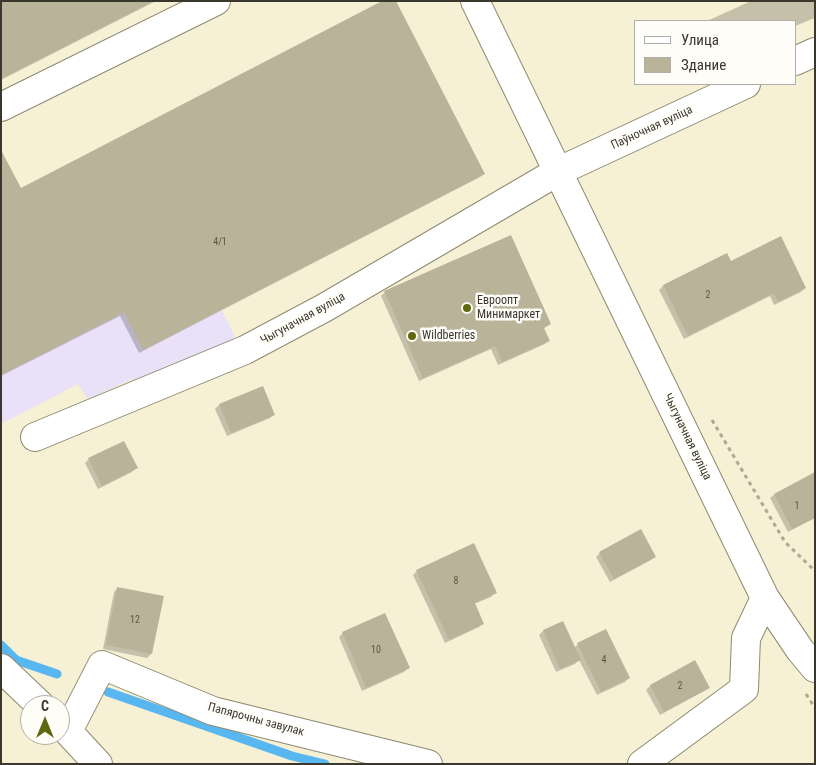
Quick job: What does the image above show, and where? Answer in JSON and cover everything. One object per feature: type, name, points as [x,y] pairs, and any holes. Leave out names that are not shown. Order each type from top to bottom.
[{"type":"street","points":[[1,107],[216,1]]},
{"type":"street","name":"Чыгуначная вуліца","points":[[475,1],[765,598],[800,650],[815,668]]},
{"type":"street","points":[[796,61],[815,52]]},
{"type":"street","name":"Паўночная вуліца","points":[[557,172],[744,85]]},
{"type":"street","name":"Чыгуначная вуліца","points":[[35,437],[245,350],[324,308],[557,172]]},
{"type":"street","points":[[642,764],[744,689],[746,638],[765,598]]},
{"type":"street","name":"Папярочны завулак","points":[[70,717],[102,665],[213,711],[428,764]]},
{"type":"street","points":[[1,668],[29,695]]},
{"type":"street","points":[[70,734],[98,764]]},
{"type":"shaded area","points":[[222,310],[238,343],[140,389],[132,379],[88,399],[78,384],[1,424],[1,375],[124,312],[143,350]]},
{"type":"building","points":[[1,1],[154,1],[1,79]]},
{"type":"building","points":[[382,1],[396,1],[485,174],[143,350],[124,312],[1,375],[1,150],[21,188]]},
{"type":"building","name":"Евроопт Минимаркет","points":[[511,235],[551,324],[544,328],[550,341],[502,362],[495,346],[423,378],[384,291]]},
{"type":"building","points":[[781,236],[806,288],[778,302],[774,293],[688,336],[663,285],[727,253],[731,261]]},
{"type":"building","points":[[263,386],[275,415],[231,433],[219,404]]},
{"type":"building","points":[[124,441],[138,468],[102,486],[88,458]]},
{"type":"building","points":[[815,472],[815,518],[792,529],[774,494]]},
{"type":"building","points":[[641,529],[656,557],[614,579],[599,552]]},
{"type":"building","points":[[474,543],[497,593],[475,603],[484,624],[449,640],[416,570]]},
{"type":"building","points":[[117,587],[164,596],[152,654],[106,645]]},
{"type":"building","points":[[385,613],[410,668],[366,688],[342,632]]},
{"type":"building","points":[[563,621],[581,660],[560,669],[543,630]]},
{"type":"building","points":[[606,629],[630,678],[601,692],[577,643]]},
{"type":"building","points":[[695,660],[710,688],[664,712],[650,685]]},
{"type":"waterway","points":[[1,645],[16,660],[57,674]]},
{"type":"waterway","points":[[108,692],[292,756],[325,764]]},
{"type":"place","name":"Евроопт Минимаркет","points":[[467,308]]},
{"type":"place","name":"Wildberries","points":[[412,336]]}]
